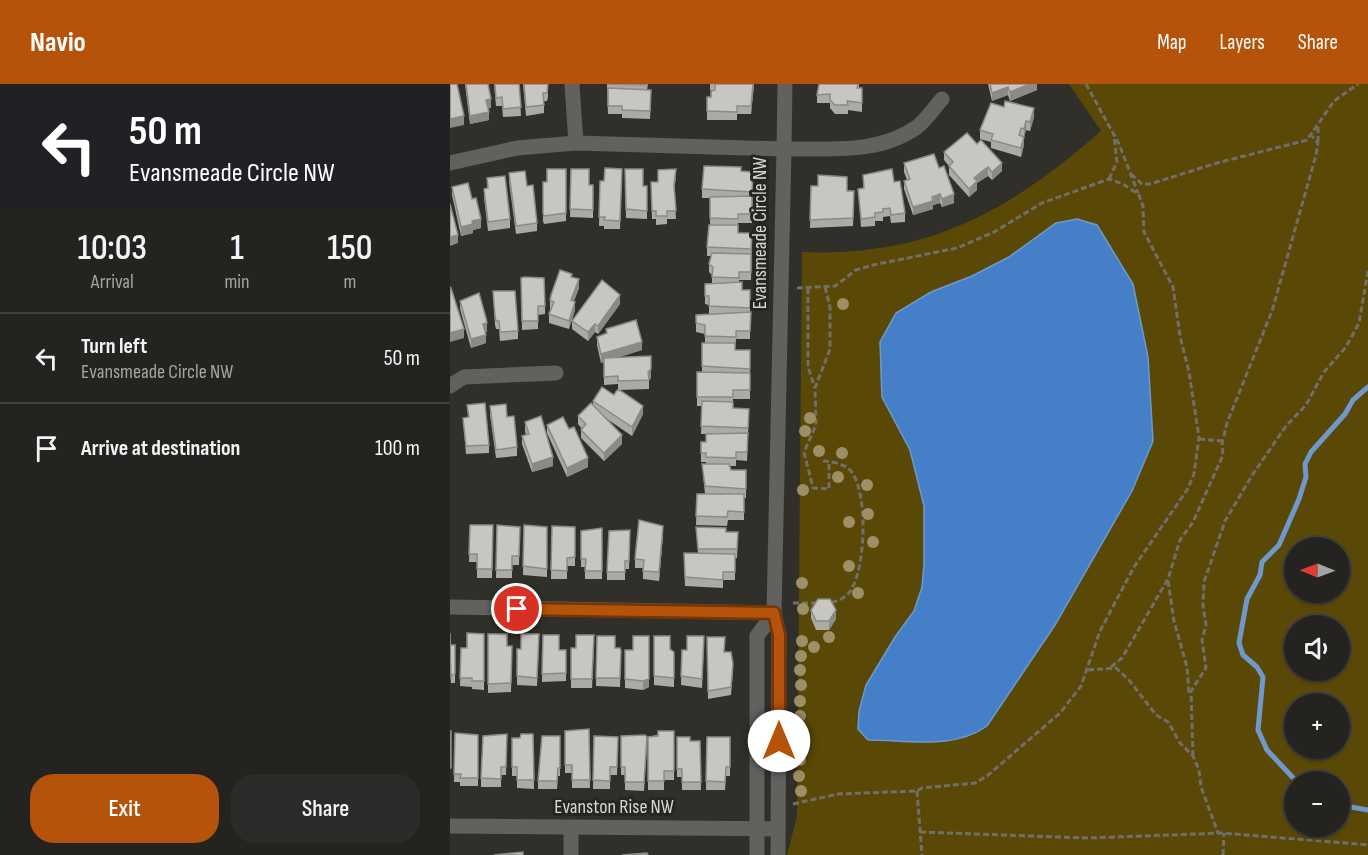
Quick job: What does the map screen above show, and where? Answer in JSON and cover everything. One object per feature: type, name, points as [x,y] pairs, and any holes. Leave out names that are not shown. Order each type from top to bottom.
[{"type":"street","points":[[572,84],[576,143]]},
{"type":"street","points":[[785,84],[784,149],[866,148],[893,140],[918,126],[942,99]]},
{"type":"street","name":"Evansmeade Circle NW","points":[[450,163],[517,148],[576,143],[784,149],[774,613],[779,635],[778,855]]},
{"type":"street","points":[[450,387],[464,377],[556,373]]},
{"type":"street","points":[[450,608],[774,613]]},
{"type":"street","points":[[757,855],[758,636],[774,613]]},
{"type":"street","name":"Evanston Rise NW","points":[[450,826],[778,829]]},
{"type":"street","points":[[571,827],[571,855]]},
{"type":"path","points":[[778,829],[793,804],[804,800],[849,793],[917,791],[922,788],[975,783],[987,776],[1060,712],[1081,686],[1100,631],[1134,567],[1187,490],[1194,474],[1199,439],[1173,287],[1144,231],[1143,206],[1113,132],[1086,84]]},
{"type":"path","points":[[1131,174],[1142,184],[1150,184],[1217,163],[1307,140],[1312,136],[1318,123],[1334,101],[1358,84]]},
{"type":"path","points":[[1088,670],[1111,667],[1122,658],[1167,579],[1180,540],[1193,522],[1220,462],[1230,417],[1248,376],[1279,290],[1318,143],[1318,123]]},
{"type":"path","points":[[797,288],[835,286],[856,270],[908,260],[968,244],[1042,203],[1109,179],[1118,162],[1113,132]]},
{"type":"path","points":[[1312,136],[1318,143]]},
{"type":"path","points":[[1109,179],[1139,195]]},
{"type":"path","points":[[1190,697],[1193,686],[1206,668],[1202,640],[1206,625],[1203,606],[1204,582],[1225,521],[1253,474],[1286,426],[1306,405],[1324,372],[1346,347],[1359,323],[1368,270]]},
{"type":"path","points":[[808,288],[808,367],[815,388],[816,425],[804,452],[813,489],[829,489],[829,462]]},
{"type":"path","points":[[815,388],[830,349],[830,307],[825,288]]},
{"type":"path","points":[[1199,439],[1223,441]]},
{"type":"path","points":[[793,603],[832,603],[849,593],[854,581],[863,537],[861,501],[855,479],[849,469],[823,461]]},
{"type":"path","points":[[1167,579],[1174,621],[1187,667],[1193,756],[1199,770],[1201,787],[1218,833]]},
{"type":"path","points":[[1111,667],[1129,680],[1156,715],[1168,722],[1180,743],[1193,756]]},
{"type":"path","points":[[917,791],[922,855]]},
{"type":"path","points":[[920,832],[1088,838],[1224,833],[1368,845]]},
{"type":"path","points":[[1223,855],[1224,833]]},
{"type":"shaded area","points":[[1069,84],[1368,84],[1368,855],[787,855],[797,816],[802,252],[847,252],[889,247],[927,237],[964,224],[999,206],[1067,160],[1101,131]]},
{"type":"water","points":[[1077,219],[1097,225],[1133,284],[1148,357],[1153,441],[1132,491],[1055,625],[987,726],[960,738],[945,741],[868,740],[858,729],[859,711],[866,685],[914,611],[922,587],[924,564],[924,506],[910,450],[882,397],[880,342],[896,313],[931,292],[972,276],[1009,257],[1056,223]]},
{"type":"building","points":[[450,84],[457,84],[464,116],[450,119]]},
{"type":"building","points":[[466,84],[488,84],[491,99],[486,100],[489,112],[470,116]]},
{"type":"building","points":[[495,84],[519,84],[521,107],[503,109],[502,97],[496,98]]},
{"type":"building","points":[[524,84],[548,84],[547,93],[543,93],[544,105],[526,107]]},
{"type":"building","points":[[715,84],[753,84],[751,106],[737,106],[737,112],[707,111],[707,97],[711,97]]},
{"type":"building","points":[[819,84],[858,84],[857,88],[862,88],[862,103],[847,101],[848,105],[835,105],[830,100],[830,94],[817,95]]},
{"type":"building","points":[[990,84],[1030,84],[1010,92],[1008,87],[992,93]]},
{"type":"building","points":[[608,88],[651,90],[650,111],[622,110],[622,106],[608,106]]},
{"type":"building","points":[[1005,101],[1034,108],[1030,122],[1026,121],[1024,129],[1021,128],[1019,135],[1024,137],[1021,148],[991,140],[993,134],[980,130],[991,103],[1004,107]]},
{"type":"building","points":[[967,133],[977,144],[981,140],[1002,163],[992,172],[988,167],[980,173],[974,178],[977,181],[969,189],[949,166],[953,162],[944,152]]},
{"type":"building","points":[[934,154],[939,168],[944,166],[954,194],[942,199],[940,194],[932,197],[933,201],[913,207],[904,181],[910,179],[904,163]]},
{"type":"building","points":[[704,166],[741,167],[741,171],[753,172],[752,192],[702,189]]},
{"type":"building","points":[[605,168],[622,169],[620,221],[604,220],[605,217],[599,217],[600,181],[604,181]]},
{"type":"building","points":[[547,169],[566,169],[566,213],[544,216],[543,182],[547,182]]},
{"type":"building","points":[[571,169],[589,169],[589,185],[593,185],[593,210],[570,209]]},
{"type":"building","points":[[625,169],[643,169],[643,186],[647,186],[647,211],[626,209]]},
{"type":"building","points":[[676,169],[674,185],[676,211],[667,211],[667,216],[656,216],[656,211],[652,211],[651,182],[658,182],[658,170]]},
{"type":"building","points":[[892,169],[894,182],[900,181],[905,213],[891,215],[890,208],[875,213],[875,217],[861,219],[858,189],[864,188],[863,175]]},
{"type":"building","points":[[525,171],[527,186],[533,185],[537,223],[516,226],[509,173]]},
{"type":"building","points":[[818,175],[847,177],[847,191],[854,191],[853,218],[810,220],[811,186],[818,186]]},
{"type":"building","points":[[505,176],[510,219],[488,222],[484,189],[488,188],[487,178]]},
{"type":"building","points":[[468,183],[472,199],[476,198],[481,219],[461,227],[452,187]]},
{"type":"building","points":[[752,196],[752,214],[738,214],[738,219],[710,218],[710,197]]},
{"type":"building","points":[[450,204],[458,235],[450,237]]},
{"type":"building","points":[[709,225],[738,225],[738,233],[752,233],[751,249],[707,247]]},
{"type":"building","points":[[712,253],[751,254],[751,272],[739,272],[739,278],[712,277],[713,267],[709,264]]},
{"type":"building","points":[[560,270],[579,279],[571,300],[575,302],[569,321],[549,314],[554,302],[550,300],[551,295]]},
{"type":"building","points":[[521,278],[544,278],[545,306],[538,306],[538,321],[522,321]]},
{"type":"building","points":[[602,280],[620,295],[598,326],[595,324],[588,332],[572,321]]},
{"type":"building","points":[[742,282],[742,290],[750,290],[750,308],[709,306],[709,296],[705,296],[705,284]]},
{"type":"building","points":[[450,287],[464,329],[450,333]]},
{"type":"building","points":[[493,291],[515,291],[518,331],[500,332],[499,321],[496,321],[495,316]]},
{"type":"building","points":[[479,293],[487,323],[483,324],[486,335],[471,339],[460,301]]},
{"type":"building","points":[[751,312],[750,331],[736,331],[736,337],[705,336],[705,325],[696,323],[696,315]]},
{"type":"building","points":[[636,320],[642,342],[601,354],[597,337],[607,333],[606,329]]},
{"type":"building","points":[[702,343],[735,343],[735,350],[750,350],[750,369],[702,366]]},
{"type":"building","points":[[651,356],[649,380],[618,381],[618,376],[604,377],[604,358]]},
{"type":"building","points":[[697,372],[750,373],[750,390],[733,390],[733,397],[697,397]]},
{"type":"building","points":[[602,387],[614,395],[617,390],[621,391],[643,406],[632,427],[593,401]]},
{"type":"building","points":[[702,401],[733,402],[733,408],[749,409],[748,428],[701,426]]},
{"type":"building","points":[[485,403],[489,445],[466,446],[463,418],[469,417],[467,405]]},
{"type":"building","points":[[591,403],[622,435],[604,453],[581,430],[586,424],[578,416]]},
{"type":"building","points":[[506,404],[507,417],[514,416],[517,447],[496,450],[490,406]]},
{"type":"building","points":[[541,416],[553,457],[532,464],[522,436],[529,434],[525,422]]},
{"type":"building","points":[[563,417],[569,429],[574,427],[588,458],[567,468],[547,425]]},
{"type":"building","points":[[748,433],[747,452],[736,452],[736,458],[706,457],[706,453],[701,453],[701,442],[706,442],[706,434]]},
{"type":"building","points":[[702,464],[729,464],[731,470],[746,470],[746,489],[705,486]]},
{"type":"building","points":[[697,494],[744,494],[744,512],[728,511],[727,517],[696,516]]},
{"type":"building","points":[[639,520],[663,526],[659,572],[643,571],[644,560],[635,559]]},
{"type":"building","points":[[470,525],[493,525],[492,569],[477,569],[477,554],[469,554]]},
{"type":"building","points":[[497,525],[520,527],[519,556],[512,556],[512,570],[496,570]]},
{"type":"building","points":[[524,525],[547,527],[547,569],[523,566]]},
{"type":"building","points":[[552,526],[575,527],[575,557],[567,558],[567,571],[551,570]]},
{"type":"building","points":[[696,527],[726,528],[726,532],[738,532],[737,549],[698,549]]},
{"type":"building","points":[[602,528],[602,571],[585,571],[586,559],[581,559],[581,531]]},
{"type":"building","points":[[630,530],[629,561],[625,561],[625,572],[607,572],[609,531]]},
{"type":"building","points":[[684,553],[735,554],[735,572],[723,572],[723,580],[685,577]]},
{"type":"building","points":[[818,599],[830,599],[836,610],[829,621],[816,621],[811,610]]},
{"type":"building","points":[[467,633],[484,634],[484,681],[460,678],[461,648],[467,648]]},
{"type":"building","points":[[488,634],[507,634],[507,646],[512,646],[511,683],[488,684]]},
{"type":"building","points":[[521,634],[539,634],[537,678],[517,676],[517,649],[521,649]]},
{"type":"building","points":[[543,635],[559,635],[559,650],[566,650],[566,673],[542,674]]},
{"type":"building","points":[[576,635],[594,635],[592,679],[571,679],[571,648],[576,648]]},
{"type":"building","points":[[597,636],[615,636],[615,648],[620,648],[621,651],[620,678],[596,678]]},
{"type":"building","points":[[633,636],[649,636],[649,679],[643,681],[625,679],[625,650],[633,650]]},
{"type":"building","points":[[654,636],[670,636],[670,649],[674,652],[674,678],[654,676]]},
{"type":"building","points":[[687,636],[704,636],[702,679],[681,676],[682,650],[687,650]]},
{"type":"building","points":[[707,637],[725,637],[724,652],[731,652],[733,664],[731,687],[708,691]]},
{"type":"building","points":[[450,645],[455,645],[455,674],[451,675],[451,679]]},
{"type":"building","points":[[589,729],[590,780],[572,780],[572,765],[565,765],[565,731]]},
{"type":"building","points":[[451,731],[451,768],[450,768]]},
{"type":"building","points":[[658,731],[674,731],[674,771],[664,771],[664,781],[648,781],[648,737],[658,736]]},
{"type":"building","points":[[455,733],[478,735],[478,778],[460,778],[461,774],[454,774]]},
{"type":"building","points":[[507,734],[506,767],[501,767],[501,779],[481,778],[483,736]]},
{"type":"building","points":[[521,734],[533,734],[534,780],[517,780],[517,767],[512,767],[512,738],[520,738]]},
{"type":"building","points":[[645,735],[647,737],[644,782],[625,782],[625,767],[621,767],[621,736]]},
{"type":"building","points":[[542,736],[560,736],[560,768],[558,768],[557,781],[538,781]]},
{"type":"building","points":[[594,736],[618,737],[617,767],[610,767],[610,781],[593,780]]},
{"type":"building","points":[[677,737],[690,737],[690,741],[700,741],[701,782],[682,782],[682,769],[677,769]]},
{"type":"building","points":[[707,737],[730,737],[730,767],[726,767],[725,782],[706,781]]},
{"type":"building","points":[[523,852],[523,855],[494,855]]},
{"type":"building","points":[[647,853],[648,855],[622,855]]},
{"type":"waterway","points":[[1287,771],[1267,750],[1258,730],[1263,677],[1257,667],[1243,655],[1239,643],[1247,599],[1260,575],[1262,562],[1279,545],[1299,499],[1306,477],[1305,464],[1311,452],[1345,414],[1353,400],[1368,387]]},
{"type":"waterway","points":[[1350,807],[1368,810]]},
{"type":"route","points":[[517,609],[774,613],[779,635],[779,741]]}]
